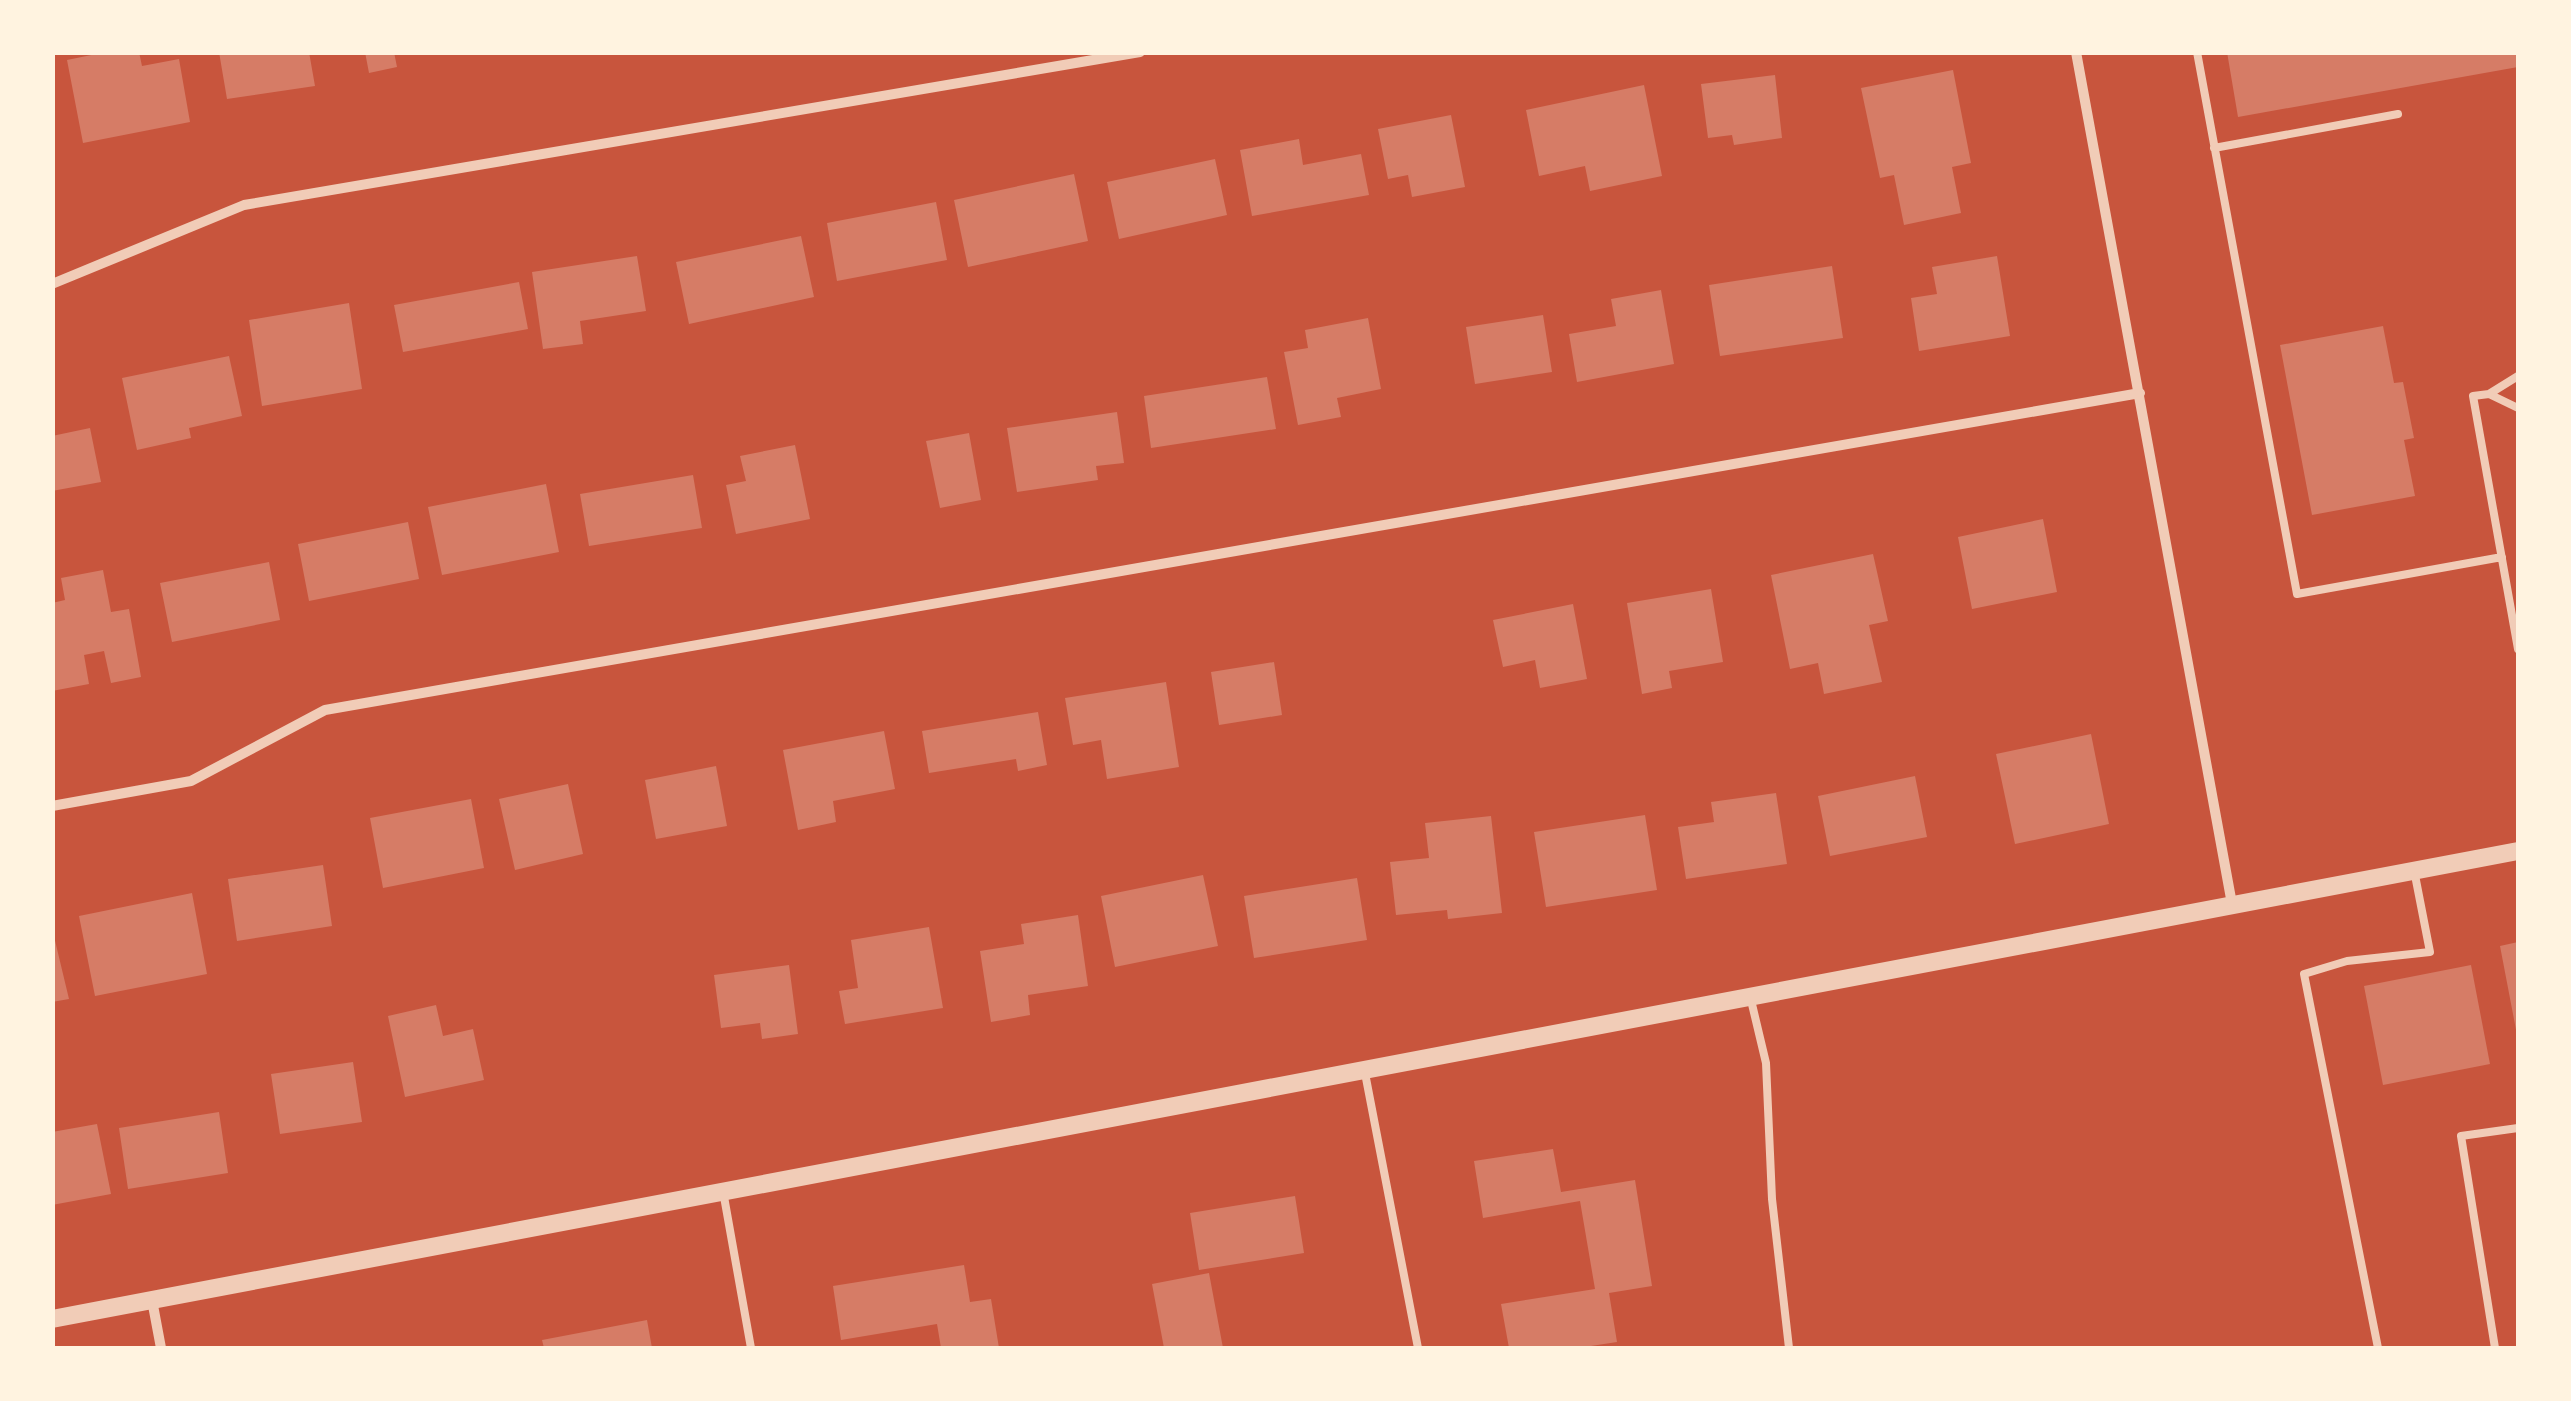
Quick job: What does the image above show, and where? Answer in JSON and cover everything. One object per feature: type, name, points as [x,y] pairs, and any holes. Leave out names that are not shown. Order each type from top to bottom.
[{"type":"street","points":[[52,284],[244,205],[1140,52]]},
{"type":"street","points":[[2076,52],[2232,904]]},
{"type":"street","points":[[52,806],[191,781],[325,710],[2140,393]]},
{"type":"street","points":[[52,1319],[2518,851]]},
{"type":"street","points":[[152,1300],[161,1348]]},
{"type":"lane","points":[[2197,52],[2297,594],[2502,557]]},
{"type":"lane","points":[[2214,148],[2398,114]]},
{"type":"lane","points":[[2518,376],[2489,394],[2473,396],[2518,649]]},
{"type":"lane","points":[[2489,394],[2518,408]]},
{"type":"lane","points":[[2378,1348],[2304,974],[2346,961],[2430,952],[2414,870]]},
{"type":"lane","points":[[1750,996],[1766,1063],[1772,1199],[1789,1348]]},
{"type":"lane","points":[[1365,1070],[1418,1348]]},
{"type":"lane","points":[[2495,1348],[2461,1136],[2518,1128]]},
{"type":"lane","points":[[723,1191],[751,1348]]},
{"type":"building","points":[[106,52],[139,52],[142,66],[179,59],[190,122],[83,143],[67,60]]},
{"type":"building","points":[[219,52],[309,52],[315,86],[227,99]]},
{"type":"building","points":[[365,52],[394,52],[397,67],[369,73]]},
{"type":"building","points":[[2227,52],[2518,52],[2518,67],[2238,117]]},
{"type":"building","points":[[1953,70],[1971,163],[1952,167],[1961,213],[1904,225],[1894,175],[1880,178],[1861,88]]},
{"type":"building","points":[[1775,75],[1782,138],[1734,145],[1732,135],[1708,138],[1701,84]]},
{"type":"building","points":[[1644,85],[1662,176],[1590,191],[1585,166],[1539,176],[1526,110]]},
{"type":"building","points":[[1451,115],[1465,187],[1412,197],[1408,175],[1388,179],[1378,129]]},
{"type":"building","points":[[1299,139],[1303,165],[1361,154],[1369,195],[1252,216],[1240,150]]},
{"type":"building","points":[[1215,159],[1227,215],[1119,239],[1107,182]]},
{"type":"building","points":[[1074,174],[1088,241],[968,267],[954,200]]},
{"type":"building","points":[[936,202],[947,260],[837,281],[827,223]]},
{"type":"building","points":[[801,236],[814,297],[689,324],[676,262]]},
{"type":"building","points":[[637,256],[646,311],[580,321],[583,344],[543,349],[532,272]]},
{"type":"building","points":[[1997,256],[2010,336],[1919,351],[1911,298],[1937,294],[1932,267]]},
{"type":"building","points":[[1832,266],[1843,338],[1720,356],[1709,285]]},
{"type":"building","points":[[519,282],[528,329],[403,352],[394,305]]},
{"type":"building","points":[[1661,290],[1674,364],[1577,382],[1569,334],[1616,326],[1611,299]]},
{"type":"building","points":[[349,303],[362,389],[262,406],[249,320]]},
{"type":"building","points":[[1543,315],[1552,372],[1475,384],[1466,327]]},
{"type":"building","points":[[1368,318],[1381,389],[1337,398],[1341,417],[1298,425],[1284,352],[1308,348],[1305,330]]},
{"type":"building","points":[[2383,326],[2394,383],[2403,382],[2414,438],[2404,440],[2415,496],[2312,515],[2280,345]]},
{"type":"building","points":[[229,356],[242,416],[189,428],[191,438],[137,450],[122,378]]},
{"type":"building","points":[[1267,377],[1276,429],[1151,448],[1144,396]]},
{"type":"building","points":[[1117,412],[1124,463],[1096,466],[1098,480],[1017,492],[1007,428]]},
{"type":"building","points":[[90,428],[101,482],[52,491],[52,436]]},
{"type":"building","points":[[969,433],[981,500],[940,508],[926,441]]},
{"type":"building","points":[[795,445],[810,519],[736,534],[726,485],[746,481],[740,456]]},
{"type":"building","points":[[693,475],[702,528],[589,546],[580,494]]},
{"type":"building","points":[[546,484],[559,552],[442,575],[428,507]]},
{"type":"building","points":[[2043,519],[2057,592],[1972,609],[1958,537]]},
{"type":"building","points":[[408,522],[419,579],[309,601],[298,544]]},
{"type":"building","points":[[1873,554],[1888,621],[1869,625],[1882,682],[1824,694],[1818,663],[1790,669],[1771,575]]},
{"type":"building","points":[[269,562],[280,620],[172,642],[160,583]]},
{"type":"building","points":[[103,570],[111,612],[129,609],[141,677],[111,683],[104,651],[84,655],[89,684],[52,691],[52,603],[65,600],[61,578]]},
{"type":"building","points":[[1711,589],[1723,662],[1669,671],[1672,688],[1642,694],[1627,603]]},
{"type":"building","points":[[1573,604],[1587,679],[1540,688],[1535,660],[1503,667],[1493,620]]},
{"type":"building","points":[[1274,662],[1282,715],[1219,725],[1211,672]]},
{"type":"building","points":[[1166,682],[1179,767],[1107,779],[1101,740],[1073,745],[1065,698]]},
{"type":"building","points":[[1038,712],[1047,765],[1018,771],[1016,759],[929,773],[922,731]]},
{"type":"building","points":[[884,731],[895,789],[833,801],[836,822],[798,830],[783,750]]},
{"type":"building","points":[[2091,734],[2109,824],[2015,844],[1996,754]]},
{"type":"building","points":[[716,766],[727,826],[656,839],[645,780]]},
{"type":"building","points":[[1915,776],[1927,837],[1830,856],[1818,796]]},
{"type":"building","points":[[568,784],[583,854],[515,870],[499,799]]},
{"type":"building","points":[[1776,793],[1787,864],[1686,879],[1678,827],[1714,822],[1711,802]]},
{"type":"building","points":[[471,799],[484,868],[383,888],[370,818]]},
{"type":"building","points":[[1645,815],[1657,890],[1546,907],[1534,832]]},
{"type":"building","points":[[1491,816],[1502,913],[1448,919],[1447,910],[1396,915],[1390,862],[1429,858],[1425,823]]},
{"type":"building","points":[[323,865],[332,926],[237,941],[228,879]]},
{"type":"building","points":[[1203,875],[1218,946],[1115,967],[1101,896]]},
{"type":"building","points":[[1357,878],[1367,940],[1254,958],[1244,896]]},
{"type":"building","points":[[192,893],[207,974],[95,996],[79,916]]},
{"type":"building","points":[[1078,915],[1088,986],[1028,995],[1030,1015],[991,1022],[980,951],[1024,944],[1021,924]]},
{"type":"building","points":[[929,927],[943,1008],[845,1024],[839,991],[858,988],[851,940]]},
{"type":"building","points":[[52,928],[69,999],[52,1002]]},
{"type":"building","points":[[2518,942],[2518,1035],[2517,1035],[2500,946]]},
{"type":"building","points":[[789,965],[798,1034],[762,1039],[760,1023],[721,1028],[714,975]]},
{"type":"building","points":[[2471,965],[2490,1064],[2383,1085],[2364,986]]},
{"type":"building","points":[[436,1005],[443,1036],[473,1029],[484,1080],[405,1097],[388,1016]]},
{"type":"building","points":[[353,1062],[362,1122],[280,1134],[271,1074]]},
{"type":"building","points":[[219,1112],[228,1173],[128,1189],[119,1128]]},
{"type":"building","points":[[97,1124],[111,1194],[52,1205],[52,1132]]},
{"type":"building","points":[[1553,1149],[1561,1192],[1635,1180],[1652,1286],[1609,1293],[1617,1342],[1578,1348],[1509,1348],[1501,1304],[1595,1289],[1580,1201],[1483,1218],[1474,1161]]},
{"type":"building","points":[[1295,1196],[1304,1253],[1199,1270],[1190,1213]]},
{"type":"building","points":[[964,1265],[970,1302],[991,1299],[999,1348],[941,1348],[937,1324],[841,1340],[833,1286]]},
{"type":"building","points":[[1209,1273],[1223,1348],[1164,1348],[1152,1284]]},
{"type":"building","points":[[647,1320],[652,1348],[544,1348],[542,1340]]}]
